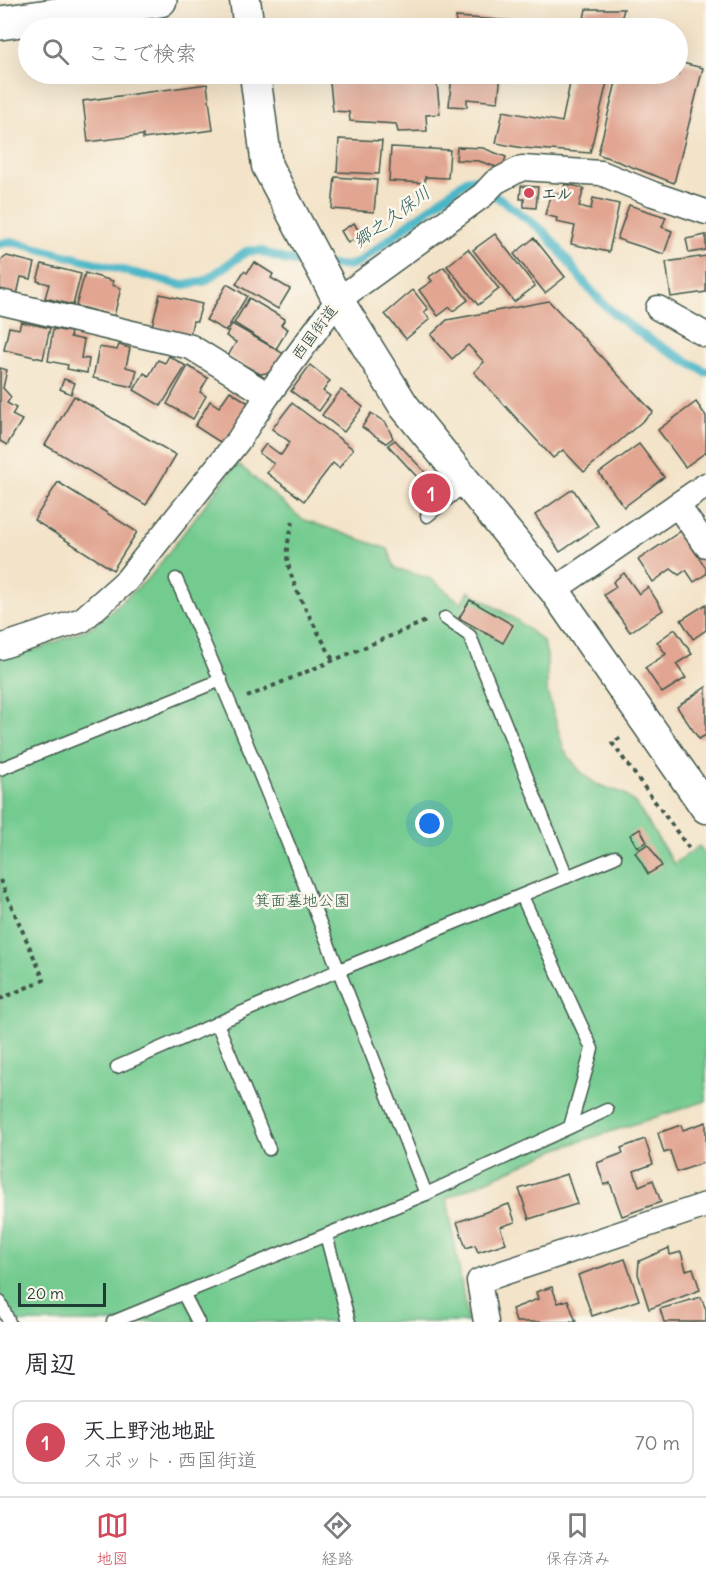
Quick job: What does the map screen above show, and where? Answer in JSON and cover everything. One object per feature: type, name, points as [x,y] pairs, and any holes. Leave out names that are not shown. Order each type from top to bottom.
[{"type":"highway","points":[[35,18],[160,0]]},
{"type":"highway","points":[[0,23],[18,20]]},
{"type":"street","points":[[244,0],[247,18]]},
{"type":"street","points":[[256,84],[267,166],[326,276],[404,406],[554,590],[706,808]]},
{"type":"street","name":"西国街道","points":[[0,648],[82,620],[127,580],[238,441],[268,395],[326,276],[387,259],[522,168],[601,173],[706,212]]},
{"type":"street","points":[[0,302],[190,347],[268,395]]},
{"type":"street","points":[[658,308],[706,335]]},
{"type":"street","points":[[554,590],[706,485]]},
{"type":"street","points":[[678,505],[706,545]]},
{"type":"street","points":[[486,1322],[479,1281],[706,1205]]},
{"type":"lane","points":[[427,516],[466,484]]},
{"type":"lane","points":[[176,579],[231,704],[339,970],[426,1194]]},
{"type":"lane","points":[[445,618],[470,636],[567,877]]},
{"type":"lane","points":[[0,769],[221,680]]},
{"type":"lane","points":[[117,1067],[339,970],[615,857]]},
{"type":"lane","points":[[522,896],[592,1049],[570,1127]]},
{"type":"lane","points":[[217,1023],[269,1149]]},
{"type":"lane","points":[[113,1322],[426,1194],[607,1110]]},
{"type":"lane","points":[[326,1235],[349,1322]]},
{"type":"lane","points":[[183,1293],[198,1322]]},
{"type":"lane","points":[[0,1302],[9,1322]]},
{"type":"path","points":[[293,521],[286,550],[289,568],[298,591],[333,660]]},
{"type":"path","points":[[231,704],[442,615],[445,618]]},
{"type":"path","points":[[612,743],[691,851]]},
{"type":"path","points":[[0,880],[44,980],[0,999]]},
{"type":"green space","name":"箕面墓地公園","points":[[237,463],[302,519],[388,549],[395,568],[431,579],[461,603],[469,591],[515,619],[543,641],[547,655],[547,691],[564,750],[579,770],[596,784],[623,793],[636,804],[674,864],[699,846],[706,856],[706,1101],[560,1148],[447,1198],[468,1322],[0,1322],[0,657],[42,648],[93,626],[150,577]]},
{"type":"building","points":[[586,9],[624,9],[622,18],[584,18]]},
{"type":"building","points":[[688,64],[703,68],[674,183],[598,154],[616,84],[688,84]]},
{"type":"building","points":[[207,84],[213,130],[143,139],[143,135],[88,142],[83,101]]},
{"type":"building","points":[[330,84],[437,84],[440,114],[426,115],[427,131],[398,132],[396,124],[350,121],[349,112],[333,111]]},
{"type":"building","points":[[451,84],[500,84],[498,102],[467,99],[467,107],[449,106]]},
{"type":"building","points":[[570,84],[607,84],[590,153],[523,148],[496,143],[503,111],[562,122]]},
{"type":"building","points":[[339,139],[382,141],[379,174],[337,172]]},
{"type":"building","points":[[391,147],[450,150],[448,178],[425,177],[425,183],[389,181]]},
{"type":"building","points":[[457,147],[483,148],[506,157],[502,169],[479,161],[456,160]]},
{"type":"building","points":[[335,177],[377,180],[374,212],[332,209]]},
{"type":"building","points":[[565,184],[584,188],[579,206],[591,209],[593,198],[619,204],[609,252],[571,244],[575,226],[556,222],[557,218],[545,215],[551,192],[562,195]]},
{"type":"building","name":"エル","points":[[521,186],[538,187],[536,208],[524,207],[524,199],[520,199]]},
{"type":"building","points":[[629,205],[666,217],[662,227],[672,231],[664,254],[617,239]]},
{"type":"building","points":[[354,223],[361,235],[348,243],[341,231]]},
{"type":"building","points":[[495,234],[535,286],[514,302],[473,250]]},
{"type":"building","points":[[706,235],[706,250],[689,253],[686,239]]},
{"type":"building","points":[[534,238],[565,277],[545,293],[514,254]]},
{"type":"building","points":[[468,249],[499,289],[478,305],[447,266]]},
{"type":"building","points":[[7,256],[35,263],[31,279],[21,277],[17,295],[0,291],[0,261]]},
{"type":"building","points":[[706,256],[706,292],[671,297],[666,262]]},
{"type":"building","points":[[254,262],[273,274],[271,278],[290,289],[278,309],[236,284],[244,271],[247,273]]},
{"type":"building","points":[[42,264],[81,274],[73,305],[45,298],[49,284],[37,281]]},
{"type":"building","points":[[444,267],[468,300],[453,311],[450,307],[438,316],[419,290],[432,281],[429,277]]},
{"type":"building","points":[[85,273],[113,281],[112,285],[121,288],[114,316],[76,306]]},
{"type":"building","points":[[227,284],[247,296],[226,331],[206,320]]},
{"type":"building","points":[[413,290],[428,309],[424,312],[430,319],[406,339],[385,314]]},
{"type":"building","points":[[160,294],[202,304],[197,321],[193,321],[190,335],[152,326]]},
{"type":"building","points":[[249,298],[285,319],[281,325],[288,329],[276,349],[234,323]]},
{"type":"building","points":[[549,301],[653,412],[584,472],[563,450],[553,458],[474,372],[484,362],[468,345],[452,359],[431,335],[447,320]]},
{"type":"building","points":[[21,322],[50,328],[43,359],[4,350],[9,327],[19,329]]},
{"type":"building","points":[[232,324],[284,354],[273,372],[260,374],[228,356],[236,342],[226,336]]},
{"type":"building","points":[[53,329],[71,332],[70,337],[84,340],[81,358],[89,359],[87,373],[67,369],[68,365],[48,361]]},
{"type":"building","points":[[119,345],[130,348],[126,367],[137,370],[133,387],[93,378],[99,347],[117,350]]},
{"type":"building","points":[[169,356],[186,366],[161,406],[134,390],[144,373],[149,376],[158,360],[165,363]]},
{"type":"building","points":[[310,365],[330,381],[323,391],[330,396],[319,411],[291,391]]},
{"type":"building","points":[[188,366],[208,378],[200,392],[206,396],[193,419],[167,404]]},
{"type":"building","points":[[0,368],[7,370],[3,388],[11,397],[7,403],[16,408],[12,415],[22,420],[7,445],[0,441]]},
{"type":"building","points":[[64,379],[75,383],[71,394],[60,389]]},
{"type":"building","points":[[341,390],[363,407],[344,432],[322,415]]},
{"type":"building","points":[[230,391],[250,404],[223,444],[195,426],[210,401],[219,407]]},
{"type":"building","points":[[74,396],[176,455],[146,505],[45,445]]},
{"type":"building","points":[[696,402],[706,416],[706,452],[685,467],[658,430]]},
{"type":"building","points":[[292,403],[353,449],[339,468],[333,463],[304,501],[267,473],[274,464],[259,453],[266,444],[281,455],[290,442],[272,429]]},
{"type":"building","points":[[371,413],[386,423],[393,438],[386,443],[362,427]]},
{"type":"building","points":[[395,440],[436,484],[428,489],[388,445]]},
{"type":"building","points":[[639,444],[664,477],[624,507],[599,473]]},
{"type":"building","points":[[58,482],[137,532],[113,570],[34,520]]},
{"type":"building","points":[[573,489],[598,526],[560,552],[535,515]]},
{"type":"building","points":[[681,531],[706,568],[706,574],[694,582],[686,570],[679,575],[671,569],[653,582],[638,560]]},
{"type":"building","points":[[624,573],[639,594],[648,587],[663,610],[630,632],[604,595],[616,587],[613,582]]},
{"type":"building","points":[[470,600],[513,625],[503,643],[459,618]]},
{"type":"building","points":[[706,604],[706,630],[693,639],[681,620]]},
{"type":"building","points":[[675,629],[692,654],[676,664],[686,678],[662,693],[645,668],[666,654],[657,642]]},
{"type":"building","points":[[706,687],[706,735],[699,739],[677,707]]},
{"type":"building","points":[[640,829],[647,842],[637,847],[630,835]]},
{"type":"building","points":[[648,844],[662,866],[648,874],[635,852]]},
{"type":"building","points":[[706,1122],[706,1162],[677,1172],[670,1151],[664,1153],[658,1133],[681,1125],[683,1130]]},
{"type":"building","points":[[645,1139],[653,1164],[634,1171],[639,1186],[653,1180],[661,1202],[622,1216],[610,1183],[604,1185],[597,1163],[623,1153],[621,1148]]},
{"type":"building","points":[[567,1174],[577,1204],[529,1219],[519,1189]]},
{"type":"building","points":[[509,1204],[515,1222],[500,1227],[506,1243],[478,1252],[475,1245],[466,1248],[457,1222]]},
{"type":"building","points":[[669,1248],[670,1255],[681,1252],[686,1270],[693,1268],[700,1290],[649,1309],[638,1274],[639,1261]]},
{"type":"building","points":[[625,1259],[639,1300],[592,1316],[578,1275]]},
{"type":"building","points":[[552,1287],[558,1303],[568,1300],[576,1322],[516,1322],[512,1309],[538,1299],[536,1292]]},
{"type":"building","points":[[701,1297],[706,1310],[706,1322],[664,1322],[660,1309]]},
{"type":"waterway","name":"郷之久保川","points":[[326,265],[347,266],[358,263],[467,180],[473,179],[542,230],[588,287],[620,318],[648,338],[706,372]]},
{"type":"waterway","name":"郷之久保川","points":[[0,244],[17,243],[181,285],[205,281],[247,251],[261,251],[285,260],[313,264]]},
{"type":"place","name":"エル","points":[[529,193]]},
{"type":"place","name":"天上野池地趾","points":[[431,493]]}]
